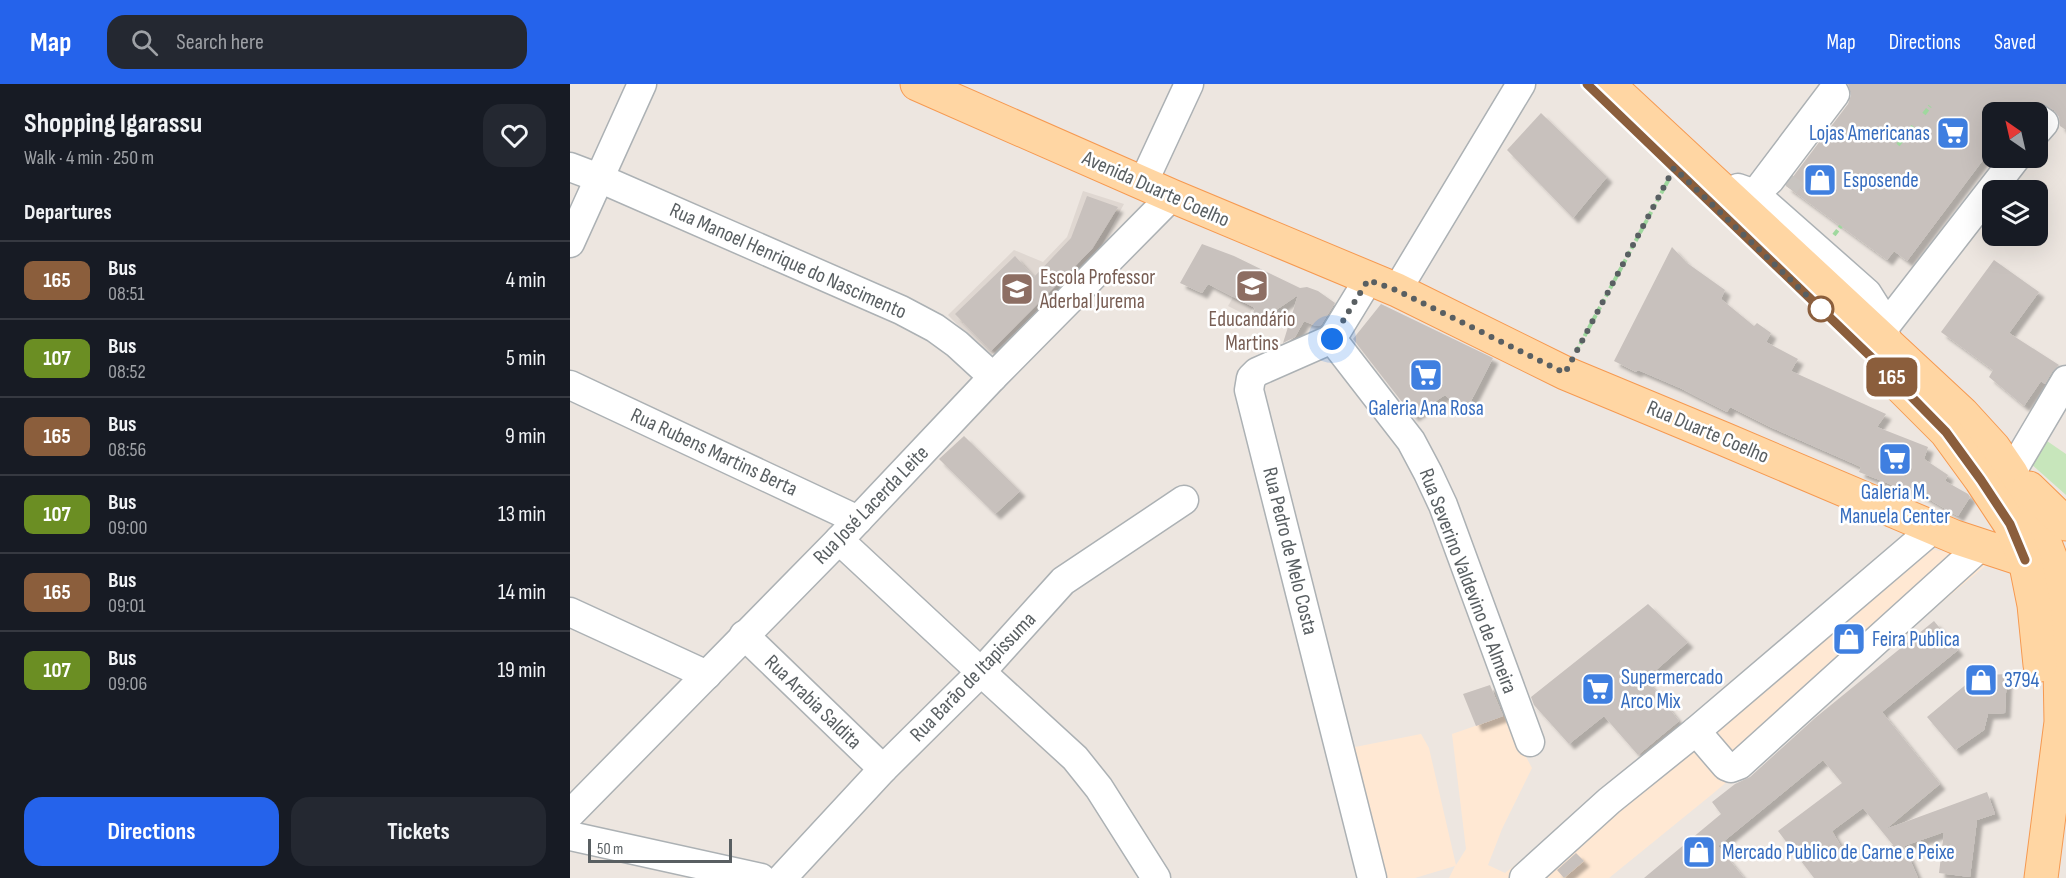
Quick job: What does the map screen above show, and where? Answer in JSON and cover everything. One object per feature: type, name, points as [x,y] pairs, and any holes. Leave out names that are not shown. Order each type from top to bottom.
[{"type":"main road","name":"Avenida Duarte Coelho","points":[[917,84],[1157,190],[1382,285]]},
{"type":"main road","points":[[1587,84],[1946,432],[2010,524],[2047,558]]},
{"type":"main road","points":[[1608,84],[1706,176],[1883,328],[1982,434],[2011,473],[2037,522],[2059,611],[2061,722],[2040,878]]},
{"type":"main road","name":"Rua Duarte Coelho","points":[[1382,285],[1565,373],[1934,528],[1982,545],[2047,558]]},
{"type":"main road","points":[[2011,473],[2066,524]]},
{"type":"main road","points":[[2024,878],[2040,722],[2040,662],[2034,605],[2047,558]]},
{"type":"street","points":[[570,243],[642,84]]},
{"type":"street","name":"Rua José Lacerda Leite","points":[[570,814],[848,530],[993,377],[1157,190],[1189,84]]},
{"type":"street","points":[[1332,339],[1382,285],[1521,84]]},
{"type":"street","points":[[1755,194],[1773,176],[1835,94],[1837,88]]},
{"type":"street","name":"Rua Manoel Henrique do Nascimento","points":[[570,167],[901,310],[957,344],[993,377]]},
{"type":"street","points":[[1883,328],[1987,168]]},
{"type":"street","points":[[1883,328],[2008,168]]},
{"type":"street","points":[[1706,176],[1755,194],[1867,293],[1883,328]]},
{"type":"street","points":[[1755,194],[1785,185],[1787,222]]},
{"type":"street","name":"Rua Severino Valdevino de Almeira","points":[[1332,339],[1411,441],[1428,473],[1443,505],[1530,741]]},
{"type":"street","name":"Rua Pedro de Melo Costa","points":[[1332,339],[1257,372],[1251,378],[1249,390],[1372,878]]},
{"type":"street","name":"Rua Rubens Martins Berta","points":[[570,385],[848,530],[981,672],[1075,758],[1099,788],[1156,878]]},
{"type":"street","points":[[2011,473],[2064,387]]},
{"type":"street","name":"Rua Barão de Itapissuma","points":[[782,878],[883,769],[981,672],[1063,581],[1184,500]]},
{"type":"street","points":[[1524,878],[1609,801],[1696,731],[1934,528]]},
{"type":"street","points":[[1696,731],[1726,766],[1731,768],[1739,765],[1982,545]]},
{"type":"street","points":[[570,612],[707,675]]},
{"type":"street","name":"Rua Arabia Saldita","points":[[744,635],[883,769]]},
{"type":"street","points":[[570,836],[761,878]]},
{"type":"path","points":[[1924,114],[1930,106]]},
{"type":"path","points":[[1898,146],[1915,124]]},
{"type":"path","points":[[1565,373],[1674,168]]},
{"type":"shaded area","name":"Escola Professor Aderbal Jurema","points":[[1083,191],[1124,204],[1097,254],[989,357],[948,315],[1014,250],[1043,262],[1067,237]]},
{"type":"shaded area","name":"Educandário Martins","points":[[1250,268],[1272,275],[1248,316],[1228,306]]},
{"type":"shaded area","name":"Feira Publica","points":[[1918,546],[1990,562],[1609,878],[1449,878],[1455,866],[1415,878],[1383,878],[1350,748],[1421,734],[1429,748],[1456,865],[1466,849],[1452,734],[1504,716],[1532,768],[1502,829],[1488,865],[1505,873]]},
{"type":"green space","points":[[2047,441],[2066,454],[2066,495],[2029,462]]},
{"type":"building","points":[[1848,84],[2066,84],[2066,130],[2060,126],[2059,117],[2048,107],[2048,102],[1982,102],[1982,161],[1907,261],[1894,251],[1887,260],[1786,186],[1848,104],[1851,95]]},
{"type":"building","points":[[1541,113],[1607,177],[1573,218],[1507,150]]},
{"type":"building","name":"Escola Professor Aderbal Jurema","points":[[1087,196],[1118,207],[1092,249],[991,351],[955,314],[1015,256],[1034,277],[1071,238]]},
{"type":"building","points":[[1202,244],[1234,256],[1300,288],[1307,287],[1318,291],[1335,303],[1321,325],[1316,326],[1304,321],[1295,337],[1283,343],[1298,295],[1266,317],[1253,313],[1255,308],[1208,284],[1202,293],[1180,283]]},
{"type":"building","points":[[1672,247],[1687,263],[1725,290],[1721,299],[1754,326],[1757,323],[1771,333],[1766,342],[1798,359],[1791,371],[1886,414],[1877,427],[1928,447],[1924,459],[1948,475],[1945,481],[1970,497],[1958,516],[1911,489],[1910,492],[1859,472],[1861,467],[1730,407],[1727,412],[1680,388],[1638,370],[1636,372],[1614,361]]},
{"type":"building","points":[[1994,260],[2039,292],[2009,333],[2059,365],[2045,384],[2041,381],[2024,406],[1989,377],[1993,370],[1941,332]]},
{"type":"building","name":"Galeria Ana Rosa","points":[[1381,304],[1493,358],[1469,405],[1460,408],[1445,395],[1413,416],[1353,339]]},
{"type":"building","points":[[964,436],[1020,491],[995,514],[939,459]]},
{"type":"building","name":"Supermercado Arco Mix","points":[[1648,604],[1688,642],[1646,679],[1679,721],[1638,755],[1604,716],[1569,744],[1534,705],[1531,697]]},
{"type":"building","points":[[1934,621],[1958,650],[1882,712],[1940,784],[1886,829],[1987,792],[1995,814],[1977,820],[1970,877],[1939,873],[1944,832],[1904,846],[1918,878],[1814,878],[1778,831],[1842,783],[1823,760],[1718,846],[1744,878],[1644,878],[1721,814],[1712,802],[1735,784],[1750,777],[1815,718]],"holes":[[[1863,808],[1893,845],[1851,864],[1832,831]]]},
{"type":"building","points":[[2007,674],[2005,713],[1988,714],[1984,730],[1955,750],[1927,717],[1969,682],[1968,676]]},
{"type":"building","points":[[1490,685],[1503,716],[1476,726],[1463,694]]},
{"type":"building","points":[[1576,853],[1584,861],[1564,878],[1557,870]]},
{"type":"tunnel","points":[[1785,185],[1792,175]]},
{"type":"bus line","name":"165","points":[[1587,84],[1946,432],[2010,524],[2025,560]]},
{"type":"place","name":"Lojas Americanas","points":[[1953,133]]},
{"type":"place","name":"Esposende","points":[[1820,180]]},
{"type":"place","name":"Educandário Martins","points":[[1252,286]]},
{"type":"place","name":"Escola Professor Aderbal Jurema","points":[[1017,289]]},
{"type":"place","name":"Galeria Ana Rosa","points":[[1426,375]]},
{"type":"place","name":"Galeria M. Manuela Center","points":[[1895,459]]},
{"type":"place","name":"Feira Publica","points":[[1849,639]]},
{"type":"place","name":"3794","points":[[1981,680]]},
{"type":"place","name":"Supermercado Arco Mix","points":[[1598,689]]},
{"type":"place","name":"Mercado Publico de Carne e Peixe","points":[[1699,852]]},
{"type":"route","points":[[1332,339],[1368,280],[1396,290],[1565,373],[1674,168],[1821,309]]}]
